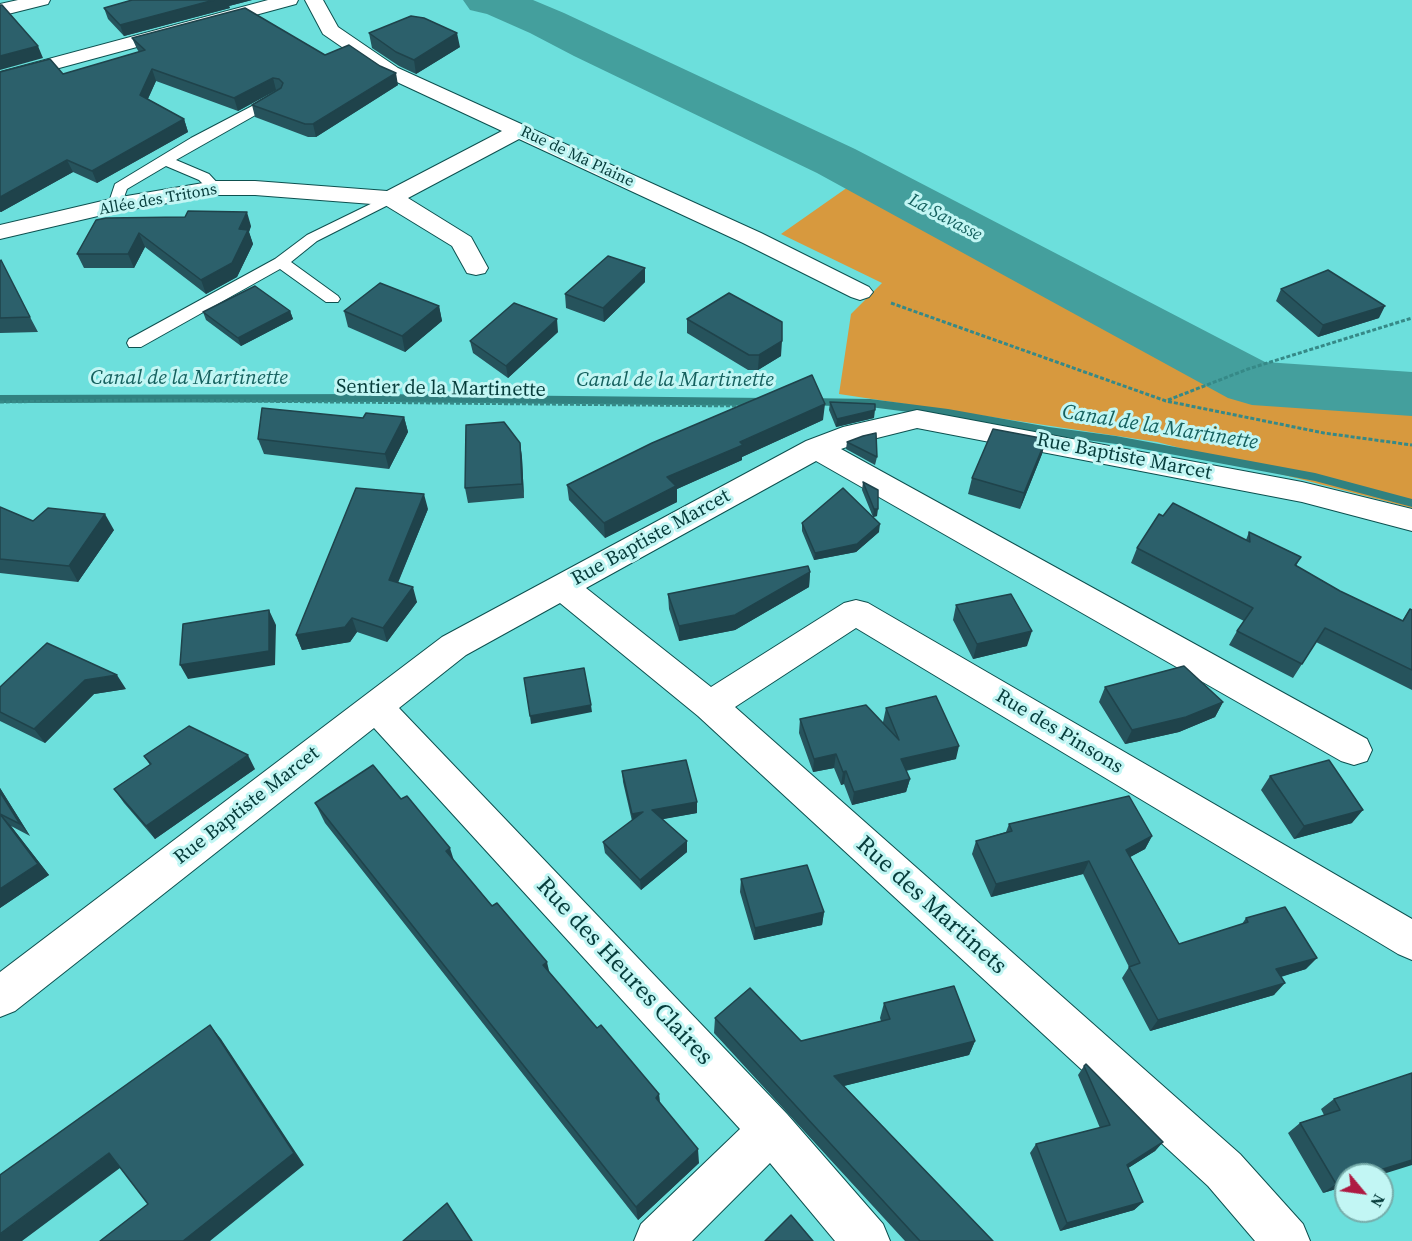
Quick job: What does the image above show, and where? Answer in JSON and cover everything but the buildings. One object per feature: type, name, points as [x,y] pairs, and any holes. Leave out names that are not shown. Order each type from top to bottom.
[{"type":"street","points":[[0,10],[41,0]]},
{"type":"street","points":[[0,78],[288,0]]},
{"type":"street","name":"Rue de Ma Plaine","points":[[314,0],[330,30],[391,72],[520,130],[860,292]]},
{"type":"street","points":[[391,198],[520,130]]},
{"type":"street","name":"Allée des Tritons","points":[[0,232],[115,205],[215,189],[255,188],[391,198],[462,242],[476,268]]},
{"type":"street","name":"Rue Baptiste Marcet","points":[[0,997],[454,646],[816,448],[853,434],[917,419],[1302,492],[1412,520]]},
{"type":"street","points":[[816,448],[1354,750]]},
{"type":"street","name":"Rue des Martinets","points":[[562,587],[710,706],[1224,1170],[1286,1241]]},
{"type":"street","name":"Rue des Pinsons","points":[[710,706],[856,612],[1412,941]]},
{"type":"street","name":"Rue des Heures Claires","points":[[376,706],[771,1130],[866,1241]]},
{"type":"street","points":[[658,1241],[771,1130]]},
{"type":"lane","points":[[115,205],[120,187],[277,96]]},
{"type":"lane","points":[[165,161],[204,177],[215,189]]},
{"type":"lane","points":[[135,343],[281,262],[312,238],[391,198]]},
{"type":"lane","points":[[281,262],[332,298]]},
{"type":"path","points":[[860,292],[1166,401],[1324,433],[1412,445]]},
{"type":"path","points":[[1166,401],[1248,369],[1412,318]]},
{"type":"path","name":"Sentier de la Martinette","points":[[0,402],[137,400],[746,406]]},
{"type":"shaded area","points":[[858,180],[1244,396],[1412,403],[1412,508],[1157,442],[839,394],[851,314],[882,283],[781,234]]},
{"type":"waterway","name":"La Savasse","points":[[486,0],[498,2],[547,23],[836,161],[1252,383],[1412,394]]},
{"type":"waterway","name":"Canal de la Martinette","points":[[0,399],[373,398],[769,402]]},
{"type":"waterway","name":"Canal de la Martinette","points":[[806,402],[870,403],[1116,440],[1315,477],[1412,503]]}]
